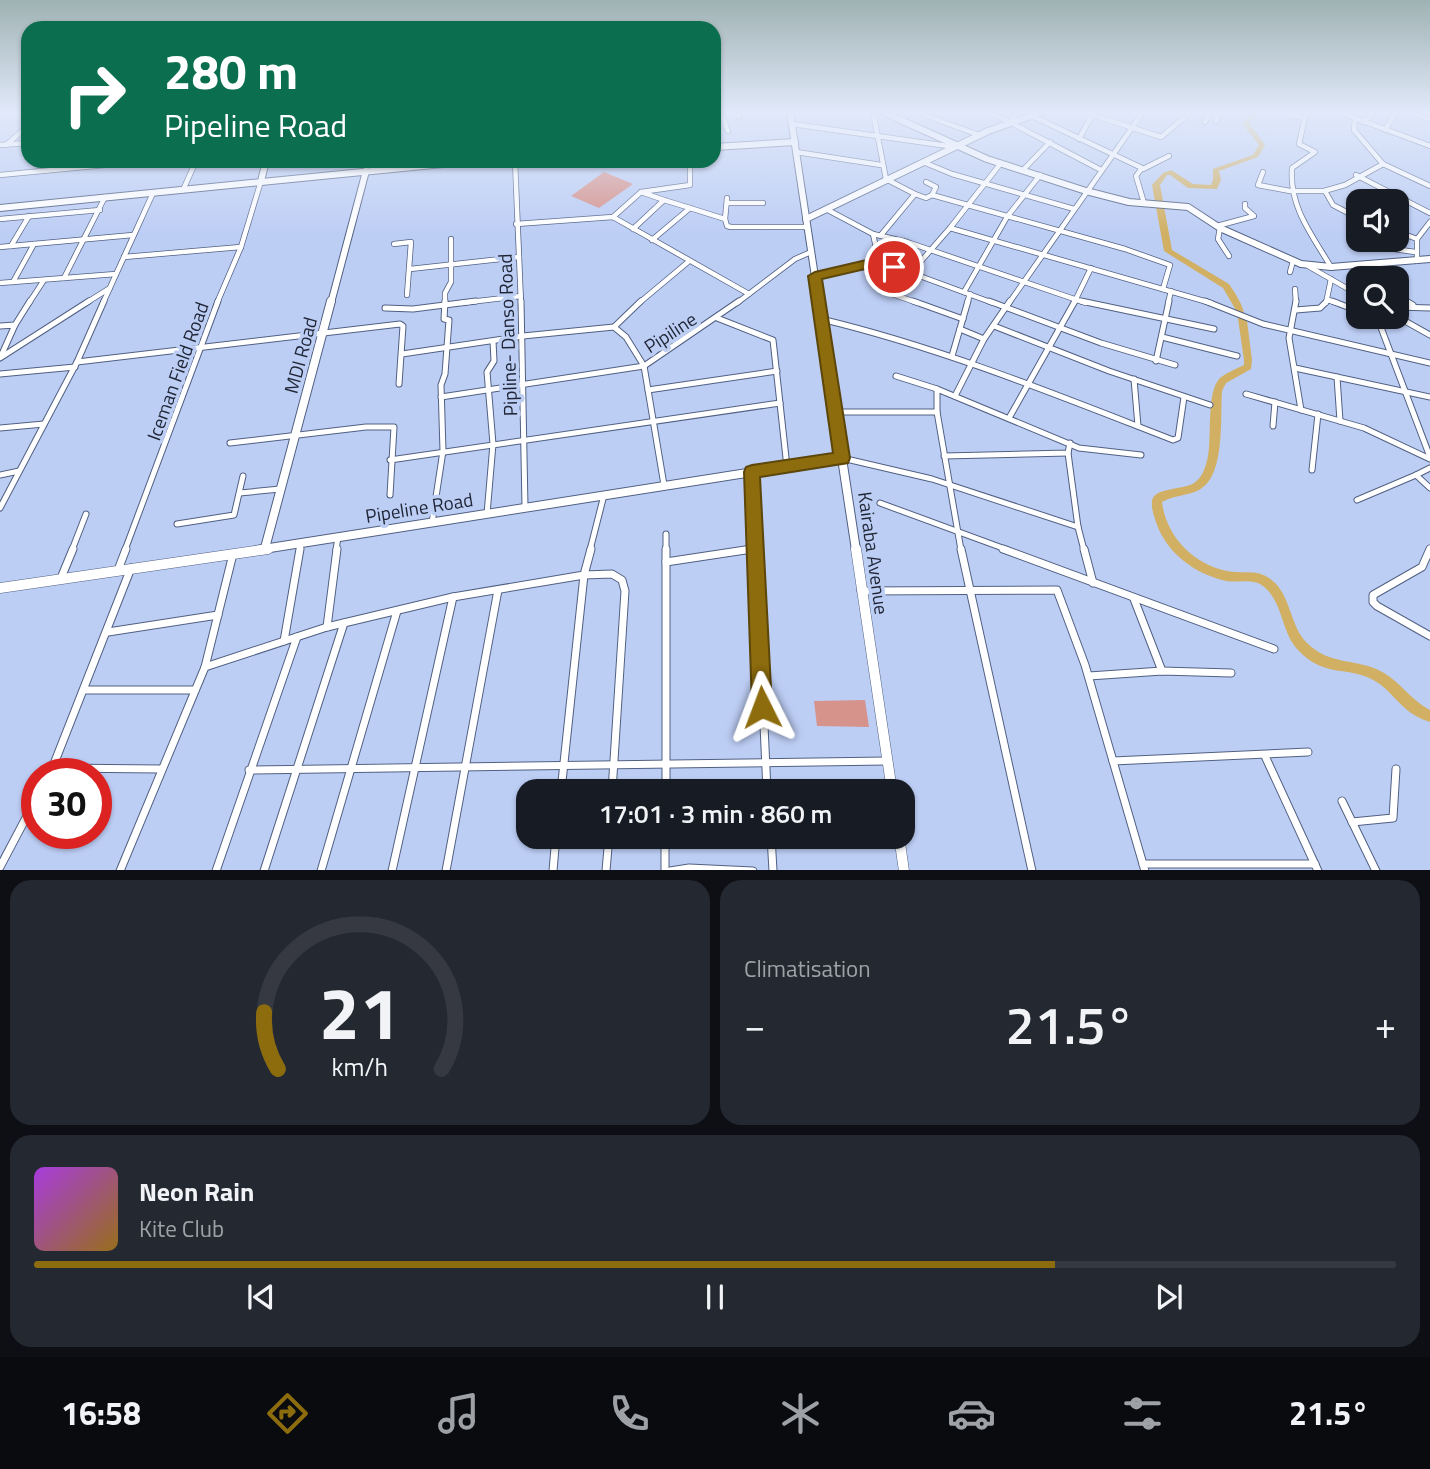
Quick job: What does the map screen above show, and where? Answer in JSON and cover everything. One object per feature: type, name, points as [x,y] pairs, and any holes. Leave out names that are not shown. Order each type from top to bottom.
[{"type":"street","name":"Kairaba Avenue","points":[[796,153],[890,779]]},
{"type":"street","points":[[800,153],[881,165]]},
{"type":"street","points":[[879,153],[886,179],[926,198],[932,195],[936,187],[926,182]]},
{"type":"street","points":[[763,203],[727,201],[727,226],[736,228],[807,223],[826,209],[943,153]]},
{"type":"street","points":[[974,153],[1120,201],[1194,209],[1218,227],[1346,285]]},
{"type":"street","points":[[1023,170],[1040,153]]},
{"type":"street","points":[[1069,153],[1101,170]]},
{"type":"street","points":[[1110,153],[1143,169]]},
{"type":"street","points":[[1314,153],[1292,168],[1290,192],[1300,216],[1331,267]]},
{"type":"street","points":[[1373,153],[1383,164],[1430,186]]},
{"type":"street","points":[[955,396],[984,339],[1113,154]]},
{"type":"street","points":[[1144,204],[1136,176],[1143,169],[1169,156]]},
{"type":"street","points":[[923,162],[985,184],[1074,209]]},
{"type":"street","points":[[963,319],[895,295],[894,292],[950,228],[1001,163]]},
{"type":"street","points":[[1263,172],[1258,185],[1290,192],[1325,191],[1346,184],[1356,176],[1383,164]]},
{"type":"street","points":[[0,175],[74,168]]},
{"type":"street","points":[[183,190],[193,168]]},
{"type":"street","points":[[261,181],[264,168]]},
{"type":"street","points":[[0,208],[381,168]]},
{"type":"street","name":"Pipline- Danso Road","points":[[514,168],[523,336],[525,507]]},
{"type":"street","points":[[613,217],[641,192],[690,185],[690,168]]},
{"type":"street","name":"MDI Road","points":[[265,548],[366,171]]},
{"type":"street","points":[[952,356],[976,267],[1007,217],[1040,175]]},
{"type":"street","points":[[1356,176],[1430,213]]},
{"type":"street","name":"Iceman Field Road","points":[[118,570],[212,315],[241,247],[261,181]]},
{"type":"street","points":[[1325,191],[1333,205],[1346,212]]},
{"type":"street","points":[[641,192],[725,219]]},
{"type":"street","points":[[0,508],[76,364],[153,193]]},
{"type":"street","points":[[881,235],[915,194]]},
{"type":"street","points":[[932,195],[1170,265],[1163,289]]},
{"type":"street","points":[[64,278],[105,197]]},
{"type":"street","points":[[633,229],[664,200]]},
{"type":"street","points":[[1218,227],[1254,216],[1245,208],[1245,204]]},
{"type":"street","points":[[652,240],[690,208]]},
{"type":"street","points":[[0,219],[100,209]]},
{"type":"street","points":[[826,209],[873,234],[1075,300],[1214,329]]},
{"type":"street","points":[[11,246],[29,216]]},
{"type":"street","points":[[516,224],[613,217],[688,262],[749,294]]},
{"type":"street","points":[[1417,261],[1417,239],[1429,224]]},
{"type":"street","points":[[1218,227],[1218,239],[1229,257]]},
{"type":"street","points":[[950,228],[1171,291],[1291,332],[1430,363]]},
{"type":"street","points":[[873,234],[879,261]]},
{"type":"street","points":[[0,247],[134,235]]},
{"type":"street","points":[[1409,236],[1417,239]]},
{"type":"street","points":[[432,523],[443,451],[441,397],[449,320],[444,319],[443,305],[451,282],[451,239]]},
{"type":"street","points":[[394,244],[411,242],[407,295]]},
{"type":"street","points":[[13,282],[34,244]]},
{"type":"street","points":[[124,257],[241,247]]},
{"type":"street","points":[[1409,251],[1415,252]]},
{"type":"street","name":"Pipiline","points":[[441,397],[644,366],[717,318],[795,259],[811,252]]},
{"type":"street","points":[[410,269],[519,257]]},
{"type":"street","points":[[1308,266],[1331,267],[1430,259]]},
{"type":"street","points":[[815,276],[879,261],[1061,329],[1175,365]]},
{"type":"street","points":[[1290,272],[1293,261]]},
{"type":"street","points":[[402,354],[523,336],[614,327],[657,286],[688,262]]},
{"type":"street","points":[[1009,418],[1061,329],[1091,268]]},
{"type":"street","points":[[0,283],[116,274]]},
{"type":"street","points":[[1296,310],[1320,308],[1328,300],[1332,279]]},
{"type":"street","points":[[0,358],[15,325],[44,280]]},
{"type":"street","points":[[0,358],[111,288]]},
{"type":"street","points":[[1295,289],[1296,310],[1290,338],[1301,410]]},
{"type":"street","points":[[1156,360],[1171,291]]},
{"type":"street","points":[[385,308],[443,305],[521,296]]},
{"type":"street","points":[[1328,300],[1346,307]]},
{"type":"street","points":[[1409,303],[1416,307]]},
{"type":"street","points":[[1409,307],[1430,308]]},
{"type":"street","points":[[717,318],[773,340],[787,467]]},
{"type":"street","points":[[821,319],[876,332],[971,362],[1173,439],[1178,438],[1184,397]]},
{"type":"street","points":[[1409,323],[1430,335]]},
{"type":"street","points":[[0,374],[400,324],[403,326],[399,384]]},
{"type":"street","points":[[0,326],[15,325]]},
{"type":"street","points":[[994,326],[1048,348],[1210,405]]},
{"type":"street","points":[[614,327],[626,337],[644,366],[663,485]]},
{"type":"street","points":[[960,329],[984,339]]},
{"type":"street","points":[[1381,329],[1430,458]]},
{"type":"street","points":[[1162,337],[1237,356]]},
{"type":"street","points":[[487,514],[493,444],[487,372],[494,361],[493,341]]},
{"type":"street","points":[[1295,368],[1430,397]]},
{"type":"street","points":[[648,390],[777,371]]},
{"type":"street","points":[[896,376],[955,396],[1083,449],[1141,455]]},
{"type":"street","points":[[1337,377],[1340,421]]},
{"type":"street","points":[[1134,379],[1138,426]]},
{"type":"street","points":[[937,389],[937,412],[968,590],[1032,870]]},
{"type":"street","points":[[1246,394],[1392,439],[1430,458]]},
{"type":"street","points":[[1273,426],[1275,402]]},
{"type":"street","points":[[390,460],[779,403]]},
{"type":"street","points":[[835,412],[937,412]]},
{"type":"street","points":[[1312,470],[1318,415]]},
{"type":"street","points":[[0,428],[44,424]]},
{"type":"street","points":[[230,443],[366,427],[394,427],[390,495]]},
{"type":"street","points":[[1070,443],[1068,453],[1078,527],[1093,583]]},
{"type":"street","points":[[944,456],[1068,453]]},
{"type":"street","points":[[842,458],[950,485],[1078,527]]},
{"type":"street","name":"Pipeline Road","points":[[0,588],[842,458]]},
{"type":"street","points":[[1357,500],[1430,468]]},
{"type":"street","points":[[0,475],[19,471]]},
{"type":"street","points":[[752,472],[766,779]]},
{"type":"street","points":[[1416,475],[1430,488]]},
{"type":"street","points":[[177,524],[232,516],[236,513],[243,476]]},
{"type":"street","points":[[240,493],[280,489]]},
{"type":"street","points":[[562,779],[584,575],[604,495]]},
{"type":"street","points":[[880,502],[1274,649]]},
{"type":"street","points":[[61,578],[86,514]]},
{"type":"street","points":[[666,534],[666,779]]},
{"type":"street","points":[[327,627],[338,537]]},
{"type":"street","points":[[284,641],[301,543]]},
{"type":"street","points":[[666,562],[755,548]]},
{"type":"street","points":[[1430,549],[1422,567],[1373,595],[1377,606],[1430,636]]},
{"type":"street","points":[[120,870],[205,667],[233,554]]},
{"type":"street","points":[[1422,567],[1430,571]]},
{"type":"street","points":[[57,758],[131,568]]},
{"type":"street","points":[[205,667],[327,627],[453,597],[584,575],[612,573],[622,580],[625,591],[613,779]]},
{"type":"street","points":[[446,870],[498,590]]},
{"type":"street","points":[[861,591],[1057,590],[1088,676],[1144,867],[1316,867],[1265,756]]},
{"type":"street","points":[[392,870],[453,597]]},
{"type":"street","points":[[1134,599],[1161,671]]},
{"type":"street","points":[[321,870],[397,611]]},
{"type":"street","points":[[108,632],[218,615]]},
{"type":"street","points":[[264,870],[299,769],[344,623]]},
{"type":"street","points":[[216,870],[298,637]]},
{"type":"street","points":[[1088,676],[1161,671],[1231,673]]},
{"type":"street","points":[[84,690],[195,690]]},
{"type":"street","points":[[1114,761],[1308,752]]},
{"type":"street","points":[[249,770],[464,768],[666,761],[887,761]]},
{"type":"street","points":[[112,770],[161,769]]},
{"type":"street","points":[[1352,822],[1393,818],[1396,769]]},
{"type":"street","points":[[1342,800],[1376,870]]},
{"type":"street","points":[[0,867],[21,827]]},
{"type":"street","points":[[553,870],[555,849]]},
{"type":"street","points":[[606,870],[608,849]]},
{"type":"street","points":[[665,849],[665,870]]},
{"type":"street","points":[[772,849],[773,870]]},
{"type":"street","points":[[901,849],[904,870]]},
{"type":"street","points":[[670,870],[753,870]]},
{"type":"shaded area","points":[[604,172],[633,184],[599,208],[571,196]]},
{"type":"shaded area","points":[[865,700],[869,727],[817,726],[814,701]]},
{"type":"waterway","points":[[1258,153],[1256,156],[1215,170],[1217,180],[1214,187],[1191,186],[1171,172],[1165,174],[1156,185],[1168,251],[1226,286],[1233,295],[1241,312],[1248,360],[1248,367],[1223,381],[1217,391],[1215,443],[1210,469],[1205,479],[1198,486],[1168,494],[1157,500],[1158,514],[1169,539],[1178,550],[1201,567],[1214,573],[1254,577],[1268,583],[1278,596],[1295,637],[1310,654],[1320,661],[1359,669],[1380,677],[1416,709],[1430,716]]},
{"type":"route","points":[[762,707],[752,472],[842,458],[815,276],[879,261],[894,267]]}]
